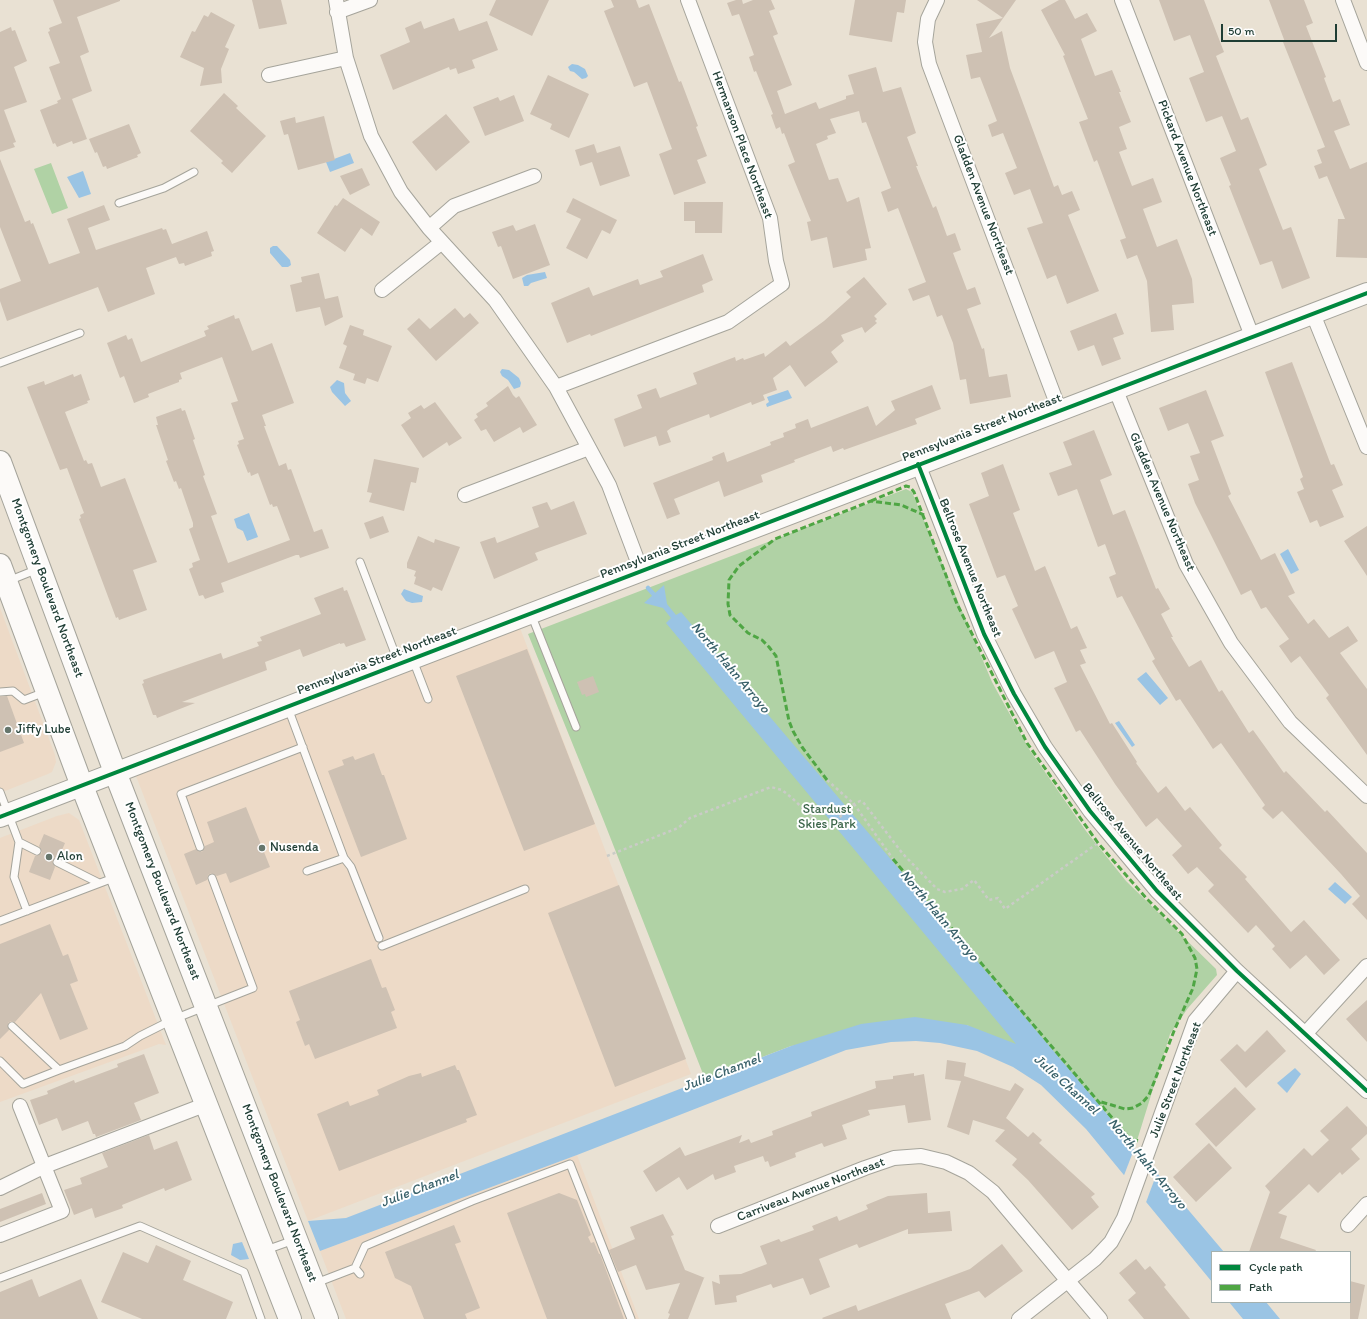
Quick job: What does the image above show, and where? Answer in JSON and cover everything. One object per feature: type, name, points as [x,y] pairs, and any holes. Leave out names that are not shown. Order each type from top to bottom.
[{"type":"main road","name":"Montgomery Boulevard Northeast","points":[[0,462],[115,772],[327,1319]]},
{"type":"main road","points":[[2,577],[47,691],[82,786],[109,879],[174,1019],[290,1319]]},
{"type":"street","points":[[370,0],[337,6],[346,58],[371,136],[400,192],[429,228],[495,300],[556,387],[609,485],[641,570]]},
{"type":"street","name":"Hermanson Place Northeast","points":[[556,387],[728,322],[782,284],[776,261],[770,218],[688,0]]},
{"type":"street","name":"Gladden Avenue Northeast","points":[[937,0],[928,19],[925,42],[929,64],[1059,409]]},
{"type":"street","name":"Pickard Avenue Northeast","points":[[1122,0],[1252,336]]},
{"type":"street","points":[[1343,0],[1367,64]]},
{"type":"street","points":[[269,75],[346,58]]},
{"type":"street","points":[[429,228],[454,206],[534,176]]},
{"type":"street","points":[[382,290],[442,242]]},
{"type":"street","name":"Pennsylvania Street Northeast","points":[[4,815],[1059,409],[1367,293]]},
{"type":"street","points":[[1313,314],[1367,447]]},
{"type":"street","name":"Gladden Avenue Northeast","points":[[1115,388],[1186,564],[1231,643],[1290,722],[1367,796]]},
{"type":"street","points":[[465,495],[589,448]]},
{"type":"street","name":"Bellrose Avenue Northeast","points":[[918,464],[984,634],[1014,694],[1045,747],[1090,811],[1156,891],[1237,971],[1306,1033],[1367,1091]]},
{"type":"street","points":[[1306,1033],[1367,966]]},
{"type":"street","name":"Julie Street Northeast","points":[[1019,1319],[1068,1281],[1111,1242],[1124,1218],[1196,1021],[1237,971]]},
{"type":"street","points":[[0,1188],[45,1166],[207,1104]]},
{"type":"street","points":[[0,1235],[62,1211],[20,1106]]},
{"type":"street","name":"Carriveau Avenue Northeast","points":[[718,1226],[894,1158],[921,1156],[946,1162],[969,1173],[993,1192],[1100,1319]]},
{"type":"street","points":[[1348,1224],[1367,1204]]},
{"type":"lane","points":[[119,203],[164,188],[194,172]]},
{"type":"lane","points":[[0,363],[80,334]]},
{"type":"lane","points":[[360,562],[406,661],[428,699]]},
{"type":"lane","points":[[2,577],[40,568]]},
{"type":"lane","points":[[530,613],[576,727]]},
{"type":"lane","points":[[0,692],[13,691],[24,700],[47,691]]},
{"type":"lane","points":[[288,706],[344,858],[351,867],[379,938]]},
{"type":"lane","points":[[200,847],[181,794],[303,747]]},
{"type":"lane","points":[[0,792],[4,815],[19,842],[37,851]]},
{"type":"lane","points":[[19,842],[14,877],[27,911]]},
{"type":"lane","points":[[307,871],[344,858]]},
{"type":"lane","points":[[57,862],[109,879]]},
{"type":"lane","points":[[0,1061],[23,1084],[125,1046],[174,1019],[253,988],[212,878]]},
{"type":"lane","points":[[0,921],[109,879]]},
{"type":"lane","points":[[382,946],[525,889]]},
{"type":"lane","points":[[12,1026],[59,1070]]},
{"type":"lane","points":[[314,1284],[355,1268],[365,1246],[472,1201],[570,1164],[631,1319]]},
{"type":"lane","points":[[0,1278],[140,1226],[244,1272],[261,1319]]},
{"type":"lane","points":[[264,1251],[296,1239]]},
{"type":"lane","points":[[355,1268],[360,1274]]},
{"type":"path","points":[[827,780],[854,804],[894,859]]},
{"type":"path","points":[[607,856],[678,828],[690,818],[770,787],[782,790],[816,821],[830,826],[854,804],[860,801],[863,802],[903,854],[937,889],[945,892],[962,889],[974,880],[989,900],[998,898],[1005,908],[1098,843]]},
{"type":"shaded area","points":[[0,608],[55,755],[56,762],[52,772],[0,793]]},
{"type":"shaded area","points":[[520,628],[691,1074],[308,1221],[136,776]]},
{"type":"shaded area","points":[[69,813],[79,820],[166,1045],[159,1044],[0,1102],[0,838],[57,816]]},
{"type":"shaded area","points":[[577,1155],[639,1319],[346,1319],[320,1251]]},
{"type":"green space","points":[[51,163],[68,208],[52,214],[34,169]]},
{"type":"green space","name":"Stardust Skies Park","points":[[906,489],[912,492],[992,682],[1029,749],[1086,831],[1126,881],[1216,969],[1217,975],[1188,1008],[1170,1034],[1135,1147],[1106,1113],[967,1025],[791,1046],[705,1079],[603,819],[528,634]]},
{"type":"water","points":[[572,64],[578,65],[585,69],[588,76],[582,79],[574,72],[570,71],[568,67]]},
{"type":"water","points":[[350,153],[354,163],[330,172],[326,162]]},
{"type":"water","points":[[83,171],[91,194],[79,198],[67,177]]},
{"type":"water","points":[[277,246],[290,260],[291,265],[288,267],[282,267],[270,253],[270,248]]},
{"type":"water","points":[[545,272],[547,278],[531,283],[528,286],[524,286],[522,278],[527,275]]},
{"type":"water","points":[[502,369],[509,370],[519,378],[521,383],[520,387],[514,389],[508,380],[502,376],[500,372]]},
{"type":"water","points":[[337,380],[344,383],[345,393],[351,401],[345,406],[332,392],[330,387]]},
{"type":"water","points":[[788,390],[792,398],[767,407],[766,404],[769,402],[767,397]]},
{"type":"water","points":[[249,513],[258,537],[247,541],[243,531],[237,528],[234,519]]},
{"type":"water","points":[[1288,549],[1299,570],[1291,574],[1280,554]]},
{"type":"water","name":"Julie Channel","points":[[664,585],[667,604],[676,615],[681,612],[1223,1251],[1211,1251],[1211,1281],[1086,1129],[1041,1085],[1013,1067],[977,1051],[940,1043],[916,1041],[891,1042],[846,1050],[577,1155],[320,1251],[308,1221],[346,1218],[791,1046],[861,1024],[915,1017],[967,1025],[1016,1044],[666,623],[671,618],[663,608],[644,603]]},
{"type":"water","points":[[404,589],[423,596],[422,602],[412,603],[406,601],[401,594]]},
{"type":"water","points":[[1146,672],[1168,698],[1160,705],[1137,679]]},
{"type":"water","points":[[1119,721],[1135,745],[1132,747],[1115,723]]},
{"type":"water","points":[[1335,882],[1352,897],[1345,904],[1328,889]]},
{"type":"water","points":[[1295,1068],[1301,1074],[1287,1093],[1277,1083]]},
{"type":"water","points":[[242,1242],[249,1259],[240,1260],[231,1255],[233,1244]]},
{"type":"water","points":[[1230,1303],[1267,1303],[1280,1319],[1243,1319]]},
{"type":"pier","points":[[1136,1144],[1158,1170],[1145,1205],[1123,1178]]},
{"type":"building","points":[[53,0],[120,0],[77,17],[89,52],[80,56],[92,91],[72,99],[87,139],[73,144],[72,141],[57,147],[55,143],[53,144],[40,110],[58,103],[57,101],[61,99],[49,67],[60,63],[48,32],[50,31],[49,28],[62,23]]},
{"type":"building","points":[[252,0],[281,0],[287,24],[259,29]]},
{"type":"building","points":[[496,0],[549,0],[532,36],[489,15]]},
{"type":"building","points":[[611,0],[636,0],[639,8],[649,4],[679,82],[681,81],[698,126],[696,127],[707,156],[697,160],[706,183],[674,195],[659,154],[672,149],[647,82],[634,87],[604,11],[614,7]]},
{"type":"building","points":[[742,0],[743,4],[753,0],[771,0],[775,9],[769,11],[778,34],[773,36],[792,85],[777,91],[785,114],[816,102],[819,109],[846,99],[846,96],[854,94],[848,75],[876,67],[883,92],[901,87],[916,133],[907,137],[918,166],[916,166],[933,208],[936,206],[947,236],[955,233],[961,250],[953,253],[967,290],[975,287],[981,304],[967,309],[982,349],[984,348],[989,377],[1007,374],[1011,397],[970,404],[966,379],[960,380],[953,343],[942,315],[937,317],[929,295],[913,301],[908,289],[926,282],[898,208],[888,212],[881,192],[891,188],[866,122],[862,123],[859,111],[830,119],[836,133],[827,136],[828,139],[816,144],[829,180],[838,178],[847,202],[859,197],[871,248],[865,249],[867,260],[833,268],[827,237],[811,241],[807,222],[811,221],[788,165],[795,162],[784,133],[782,134],[780,127],[776,129],[771,115],[773,114],[756,71],[754,72],[749,57],[754,55],[739,14],[732,16],[727,3]]},
{"type":"building","points":[[855,0],[906,0],[904,13],[897,12],[892,42],[849,35]]},
{"type":"building","points":[[977,0],[1016,0],[989,38],[1002,31],[1010,68],[1054,187],[1058,185],[1062,195],[1072,191],[1080,210],[1068,215],[1099,291],[1067,304],[1056,275],[1047,279],[1027,228],[1043,223],[1030,189],[1014,195],[1005,173],[1017,168],[1003,133],[992,137],[988,125],[997,121],[980,77],[971,79],[966,55],[982,52],[976,24],[1003,18]]},
{"type":"building","points":[[1059,0],[1065,0],[1075,19],[1087,13],[1097,31],[1081,39],[1095,76],[1112,70],[1121,92],[1119,92],[1131,122],[1119,127],[1127,149],[1119,152],[1132,186],[1153,178],[1162,202],[1143,209],[1157,247],[1177,239],[1192,279],[1194,303],[1172,305],[1174,330],[1151,332],[1147,281],[1137,255],[1127,259],[1120,240],[1126,238],[1097,160],[1094,162],[1079,122],[1088,119],[1063,56],[1065,55],[1041,10]]},
{"type":"building","points":[[1159,0],[1204,0],[1224,52],[1216,56],[1241,120],[1248,117],[1267,165],[1259,169],[1283,230],[1291,227],[1310,278],[1282,289],[1272,261],[1260,265],[1229,186],[1231,185],[1220,158],[1236,151],[1222,116],[1206,122],[1189,78],[1204,72],[1190,35],[1174,41]]},
{"type":"building","points":[[1269,0],[1304,0],[1313,23],[1306,26],[1326,77],[1324,78],[1333,102],[1340,99],[1350,125],[1334,131],[1350,169],[1367,162],[1367,258],[1336,257],[1338,219],[1345,219],[1327,176],[1319,179],[1314,166],[1322,163],[1317,150],[1325,147],[1283,42],[1285,42]]},
{"type":"building","points":[[211,12],[235,25],[225,47],[229,49],[221,69],[222,83],[200,86],[204,68],[180,57],[192,31],[195,32],[204,15],[208,17]]},
{"type":"building","points":[[454,18],[459,31],[487,21],[498,50],[472,60],[475,68],[458,74],[456,68],[450,70],[449,67],[393,90],[380,55],[410,42],[405,28],[421,21],[424,29]]},
{"type":"building","points":[[11,27],[12,31],[15,30],[27,61],[14,67],[27,102],[4,110],[16,142],[13,143],[15,147],[0,152],[0,32]]},
{"type":"building","points":[[548,75],[589,94],[569,138],[550,129],[552,124],[530,114]]},
{"type":"building","points":[[224,93],[238,106],[236,108],[266,136],[232,173],[221,163],[223,161],[190,131]]},
{"type":"building","points":[[514,95],[524,121],[485,136],[473,107],[498,97],[500,101]]},
{"type":"building","points":[[446,114],[470,142],[436,171],[412,142]]},
{"type":"building","points":[[324,116],[335,160],[298,170],[288,134],[284,135],[280,121],[295,117],[296,123]]},
{"type":"building","points":[[129,124],[141,153],[137,155],[138,157],[107,169],[106,166],[103,167],[97,152],[95,153],[89,139]]},
{"type":"building","points":[[594,144],[597,153],[620,146],[630,176],[600,186],[592,162],[580,166],[575,150]]},
{"type":"building","points":[[0,159],[25,222],[30,220],[31,224],[33,223],[49,264],[80,253],[67,219],[104,205],[110,220],[88,228],[96,250],[162,228],[163,230],[166,229],[172,244],[207,231],[214,251],[211,252],[212,256],[185,266],[184,263],[179,264],[176,257],[146,268],[155,294],[108,312],[98,287],[7,321],[0,301],[0,289],[21,281],[0,227]]},
{"type":"building","points":[[362,168],[370,185],[350,195],[340,176]]},
{"type":"building","points":[[343,198],[380,222],[372,236],[361,228],[345,252],[317,233],[335,205],[337,206]]},
{"type":"building","points":[[573,198],[617,220],[610,234],[602,230],[587,259],[566,248],[581,219],[566,212]]},
{"type":"building","points":[[684,202],[723,202],[722,233],[695,233],[695,221],[684,221]]},
{"type":"building","points":[[535,224],[550,265],[513,279],[501,246],[498,247],[492,232],[513,225],[516,231]]},
{"type":"building","points":[[703,254],[713,280],[702,285],[704,292],[591,336],[590,334],[567,343],[551,303],[589,287],[593,296],[638,279],[640,285],[663,277],[660,271]]},
{"type":"building","points":[[319,273],[325,299],[338,296],[343,317],[325,326],[320,307],[296,312],[290,285],[302,282],[301,277]]},
{"type":"building","points":[[864,277],[887,304],[874,316],[877,319],[875,321],[877,323],[865,333],[862,327],[841,335],[844,341],[831,352],[838,362],[805,387],[790,365],[773,378],[777,390],[763,395],[765,400],[752,405],[751,402],[710,418],[709,414],[671,428],[667,431],[671,442],[659,446],[656,436],[624,447],[614,419],[642,408],[637,395],[656,388],[660,398],[697,384],[693,373],[735,357],[736,361],[743,358],[744,360],[764,353],[765,357],[786,341],[790,346],[824,321],[851,297],[846,292]]},
{"type":"building","points":[[455,308],[464,318],[470,313],[479,323],[436,361],[407,329],[419,318],[430,329]]},
{"type":"building","points":[[1116,313],[1124,334],[1113,338],[1121,359],[1102,366],[1094,345],[1078,351],[1070,331]]},
{"type":"building","points":[[234,315],[235,319],[239,318],[252,351],[272,343],[294,403],[262,415],[266,426],[264,426],[279,466],[286,463],[288,470],[291,469],[314,532],[322,529],[329,548],[300,558],[299,555],[296,555],[221,583],[224,592],[205,599],[203,595],[199,596],[189,569],[193,567],[192,563],[200,560],[189,529],[193,527],[193,523],[181,488],[179,489],[176,481],[174,482],[166,461],[168,460],[156,425],[158,425],[156,417],[181,408],[182,411],[185,410],[205,475],[203,476],[217,514],[211,516],[228,563],[290,540],[277,506],[273,507],[272,504],[270,505],[258,473],[251,476],[250,472],[248,473],[237,445],[239,444],[238,441],[244,439],[231,403],[238,401],[222,357],[180,373],[182,379],[179,380],[179,382],[148,394],[149,397],[134,403],[124,376],[120,378],[107,343],[126,335],[128,340],[132,338],[141,362],[206,336],[204,331],[209,329],[207,326]]},
{"type":"building","points":[[350,325],[364,330],[363,335],[392,346],[378,382],[367,378],[365,384],[353,380],[355,374],[339,368],[347,346],[343,344]]},
{"type":"building","points":[[1292,362],[1331,465],[1334,464],[1343,485],[1332,490],[1344,517],[1320,527],[1317,520],[1310,523],[1297,492],[1304,489],[1300,479],[1303,477],[1265,372]]},
{"type":"building","points":[[73,374],[74,377],[81,374],[90,400],[87,401],[88,403],[65,412],[84,461],[86,460],[88,464],[92,463],[101,487],[125,478],[157,562],[133,570],[147,610],[119,620],[118,617],[116,618],[79,519],[81,518],[80,515],[84,513],[67,468],[60,470],[27,387],[44,381],[45,385]]},
{"type":"building","points":[[932,385],[941,409],[915,419],[917,424],[844,450],[843,448],[833,452],[831,446],[794,460],[795,462],[761,475],[763,482],[724,497],[719,481],[674,499],[680,514],[667,519],[653,483],[713,460],[712,457],[724,452],[727,462],[771,445],[770,442],[784,437],[783,433],[796,428],[795,424],[808,419],[811,428],[868,406],[876,426],[895,410],[891,401]]},
{"type":"building","points":[[508,386],[516,398],[519,396],[537,425],[523,433],[520,427],[494,442],[486,429],[481,431],[474,420],[478,417],[476,414],[488,406],[486,403]]},
{"type":"building","points":[[1206,390],[1224,436],[1211,441],[1231,494],[1228,496],[1261,560],[1275,553],[1295,593],[1288,596],[1308,624],[1314,619],[1329,638],[1348,626],[1358,641],[1340,653],[1367,689],[1367,755],[1326,698],[1329,695],[1300,656],[1291,663],[1279,646],[1289,639],[1266,607],[1261,609],[1251,590],[1241,595],[1195,503],[1188,484],[1199,480],[1190,456],[1200,453],[1188,423],[1168,431],[1159,408]]},
{"type":"building","points":[[435,402],[462,438],[449,446],[447,442],[423,458],[401,425],[411,418],[408,413],[421,405],[424,409]]},
{"type":"building","points":[[1094,430],[1112,475],[1100,480],[1113,515],[1125,510],[1156,589],[1158,588],[1170,609],[1161,614],[1173,637],[1171,637],[1189,667],[1201,660],[1219,692],[1222,690],[1249,733],[1253,730],[1284,773],[1286,771],[1325,812],[1327,810],[1367,853],[1367,920],[1352,904],[1360,896],[1341,874],[1282,811],[1273,819],[1262,808],[1265,805],[1221,743],[1213,749],[1180,699],[1176,701],[1152,661],[1155,659],[1122,596],[1117,598],[1109,577],[1116,574],[1105,544],[1098,547],[1077,489],[1058,496],[1049,473],[1072,465],[1063,442]]},
{"type":"building","points":[[374,459],[419,468],[416,483],[411,482],[404,511],[369,502],[372,493],[367,492]]},
{"type":"building","points":[[1003,464],[1020,510],[1013,513],[1035,571],[1045,566],[1071,629],[1077,626],[1087,648],[1080,650],[1086,663],[1080,665],[1110,724],[1112,723],[1137,762],[1136,763],[1158,793],[1166,786],[1185,811],[1190,807],[1222,845],[1219,848],[1247,877],[1245,879],[1291,932],[1304,920],[1340,960],[1324,975],[1306,955],[1290,969],[1272,949],[1275,946],[1256,925],[1248,933],[1208,891],[1214,885],[1197,867],[1188,874],[1172,855],[1182,846],[1157,818],[1146,827],[1115,784],[1080,730],[1076,732],[1054,688],[1067,682],[1054,651],[1035,659],[1012,609],[1018,606],[1005,575],[997,578],[969,504],[989,496],[981,473]]},
{"type":"building","points":[[574,501],[587,534],[535,553],[538,560],[494,579],[480,542],[495,537],[497,543],[539,527],[532,507],[547,502],[551,510]]},
{"type":"building","points":[[383,516],[389,532],[370,539],[364,523]]},
{"type":"building","points":[[1367,526],[1367,576],[1344,541]]},
{"type":"building","points":[[418,536],[434,543],[435,539],[460,547],[442,591],[433,587],[431,591],[414,584],[416,577],[414,576],[416,571],[407,568],[407,563]]},
{"type":"building","points":[[343,587],[344,591],[347,590],[366,640],[346,647],[344,643],[340,643],[303,657],[300,649],[265,662],[267,670],[182,702],[195,703],[157,718],[156,715],[153,715],[142,684],[144,683],[143,680],[221,653],[223,659],[259,646],[257,642],[262,641],[260,637],[321,614],[314,598]]},
{"type":"building","points":[[527,649],[595,824],[524,851],[456,676]]},
{"type":"building","points":[[593,676],[599,692],[586,697],[585,694],[582,695],[577,682]]},
{"type":"building","points":[[7,696],[24,743],[0,752],[0,697]]},
{"type":"building","points":[[374,753],[382,775],[384,775],[407,839],[361,857],[328,771],[344,765],[342,760],[353,756],[355,760]]},
{"type":"building","points":[[246,807],[270,867],[230,883],[226,873],[217,876],[211,873],[208,875],[207,880],[196,885],[184,854],[196,849],[202,852],[205,846],[214,842],[207,822]]},
{"type":"building","points":[[44,834],[65,843],[59,857],[52,860],[55,867],[50,880],[29,872],[35,856],[42,853],[39,846]]},
{"type":"building","points":[[619,885],[686,1059],[615,1087],[548,913]]},
{"type":"building","points":[[50,924],[63,956],[68,954],[78,981],[70,984],[88,1029],[60,1040],[41,993],[15,1022],[11,1021],[8,1023],[9,1030],[0,1039],[0,944]]},
{"type":"building","points":[[371,959],[382,988],[386,987],[395,1010],[391,1012],[397,1028],[315,1059],[309,1044],[305,1046],[296,1022],[300,1020],[289,991]]},
{"type":"building","points":[[1367,1000],[1367,1042],[1346,1019]]},
{"type":"building","points":[[1267,1030],[1286,1051],[1246,1088],[1220,1060],[1237,1044],[1245,1052]]},
{"type":"building","points":[[144,1054],[159,1093],[134,1103],[141,1120],[96,1137],[95,1134],[93,1134],[88,1121],[62,1131],[57,1118],[39,1125],[30,1100],[48,1094],[47,1091],[74,1080],[75,1083],[118,1067],[117,1064]]},
{"type":"building","points":[[947,1060],[966,1063],[964,1076],[1010,1091],[1015,1083],[1024,1089],[1006,1118],[1028,1137],[1033,1132],[1042,1140],[1039,1143],[1095,1194],[1091,1197],[1099,1207],[1072,1230],[1028,1180],[1012,1165],[1017,1159],[995,1141],[1005,1130],[973,1120],[969,1135],[947,1127],[961,1081],[945,1079]]},
{"type":"building","points":[[455,1065],[457,1070],[459,1070],[477,1115],[466,1119],[467,1122],[339,1171],[317,1114],[348,1101],[350,1106],[379,1095],[377,1090],[409,1076],[421,1073],[422,1077]]},
{"type":"building","points":[[914,1073],[914,1076],[924,1074],[931,1120],[908,1123],[905,1105],[868,1110],[870,1115],[842,1125],[847,1139],[824,1147],[822,1143],[795,1153],[796,1157],[770,1167],[768,1161],[765,1162],[763,1156],[734,1166],[736,1172],[715,1180],[713,1174],[687,1190],[679,1177],[656,1192],[643,1171],[680,1147],[685,1156],[742,1135],[739,1143],[749,1139],[751,1143],[773,1135],[772,1131],[812,1116],[811,1112],[876,1088],[875,1081],[893,1079],[893,1076]]},
{"type":"building","points":[[1235,1087],[1256,1109],[1216,1147],[1195,1124]]},
{"type":"building","points":[[1347,1106],[1367,1127],[1367,1134],[1351,1149],[1360,1159],[1342,1175],[1340,1172],[1318,1193],[1309,1184],[1278,1213],[1287,1216],[1280,1238],[1316,1251],[1249,1251],[1270,1192],[1265,1186],[1304,1148],[1312,1156],[1329,1140],[1320,1131]]},
{"type":"building","points":[[149,1135],[154,1150],[177,1141],[192,1180],[165,1191],[164,1188],[122,1205],[123,1208],[95,1218],[92,1208],[74,1215],[64,1190],[82,1184],[80,1178],[108,1167],[102,1153]]},
{"type":"building","points":[[1209,1143],[1232,1168],[1196,1202],[1173,1177]]},
{"type":"building","points":[[42,1193],[46,1204],[0,1222],[0,1209]]},
{"type":"building","points":[[559,1193],[577,1200],[591,1235],[588,1237],[591,1243],[594,1242],[600,1254],[624,1319],[547,1319],[507,1213]]},
{"type":"building","points":[[927,1193],[928,1213],[950,1211],[952,1231],[908,1234],[908,1229],[859,1248],[857,1244],[819,1259],[830,1287],[810,1295],[803,1278],[773,1288],[771,1284],[736,1296],[737,1302],[715,1305],[712,1281],[720,1284],[719,1275],[741,1274],[767,1264],[760,1246],[779,1239],[781,1242],[814,1230],[812,1226],[837,1216],[839,1221],[868,1209],[866,1205],[888,1196]]},
{"type":"building","points":[[663,1214],[674,1235],[671,1236],[685,1270],[705,1278],[688,1319],[668,1319],[670,1314],[668,1313],[680,1283],[646,1290],[636,1265],[618,1272],[609,1250],[635,1239],[630,1227]]},
{"type":"building","points":[[454,1225],[461,1242],[455,1244],[480,1308],[465,1314],[467,1319],[424,1319],[411,1286],[395,1278],[385,1252]]},
{"type":"building","points":[[1002,1244],[1023,1271],[985,1298],[979,1291],[945,1304],[951,1319],[822,1318],[856,1305],[858,1311],[970,1269]]},
{"type":"building","points":[[156,1245],[191,1261],[183,1280],[233,1302],[226,1319],[142,1319],[101,1302],[123,1252],[148,1263]]},
{"type":"building","points":[[1136,1259],[1145,1270],[1150,1266],[1166,1285],[1164,1287],[1190,1319],[1144,1319],[1128,1300],[1136,1293],[1119,1273]]},
{"type":"building","points":[[32,1279],[39,1297],[81,1279],[98,1319],[0,1319],[0,1292]]},
{"type":"building","points":[[1351,1281],[1365,1285],[1358,1319],[1350,1319]]},
{"type":"waterway","name":"North Hahn Arroyo","points":[[648,588],[658,599]]},
{"type":"marked path","points":[[871,501],[906,486],[910,487],[914,492],[957,604],[1027,743],[1098,843],[1146,898],[1182,934],[1195,958],[1197,969],[1193,988],[1174,1031],[1149,1095],[1142,1103],[1133,1108],[1125,1109],[1098,1101]]},
{"type":"marked path","points":[[827,780],[802,747],[793,731],[789,721],[776,656],[762,640],[748,633],[730,615],[728,604],[729,580],[739,566],[775,539],[871,501],[901,505],[924,515]]},
{"type":"marked path","points":[[893,859],[1130,1139],[1139,1141]]},
{"type":"cycle path","points":[[0,817],[1367,293]]},
{"type":"cycle path","points":[[918,464],[984,634],[1014,694],[1045,747],[1090,811],[1157,891],[1237,971],[1367,1091]]},
{"type":"place","name":"Jiffy Lube","points":[[8,730]]},
{"type":"place","name":"Nusenda","points":[[262,848]]},
{"type":"place","name":"Alon","points":[[49,857]]}]
